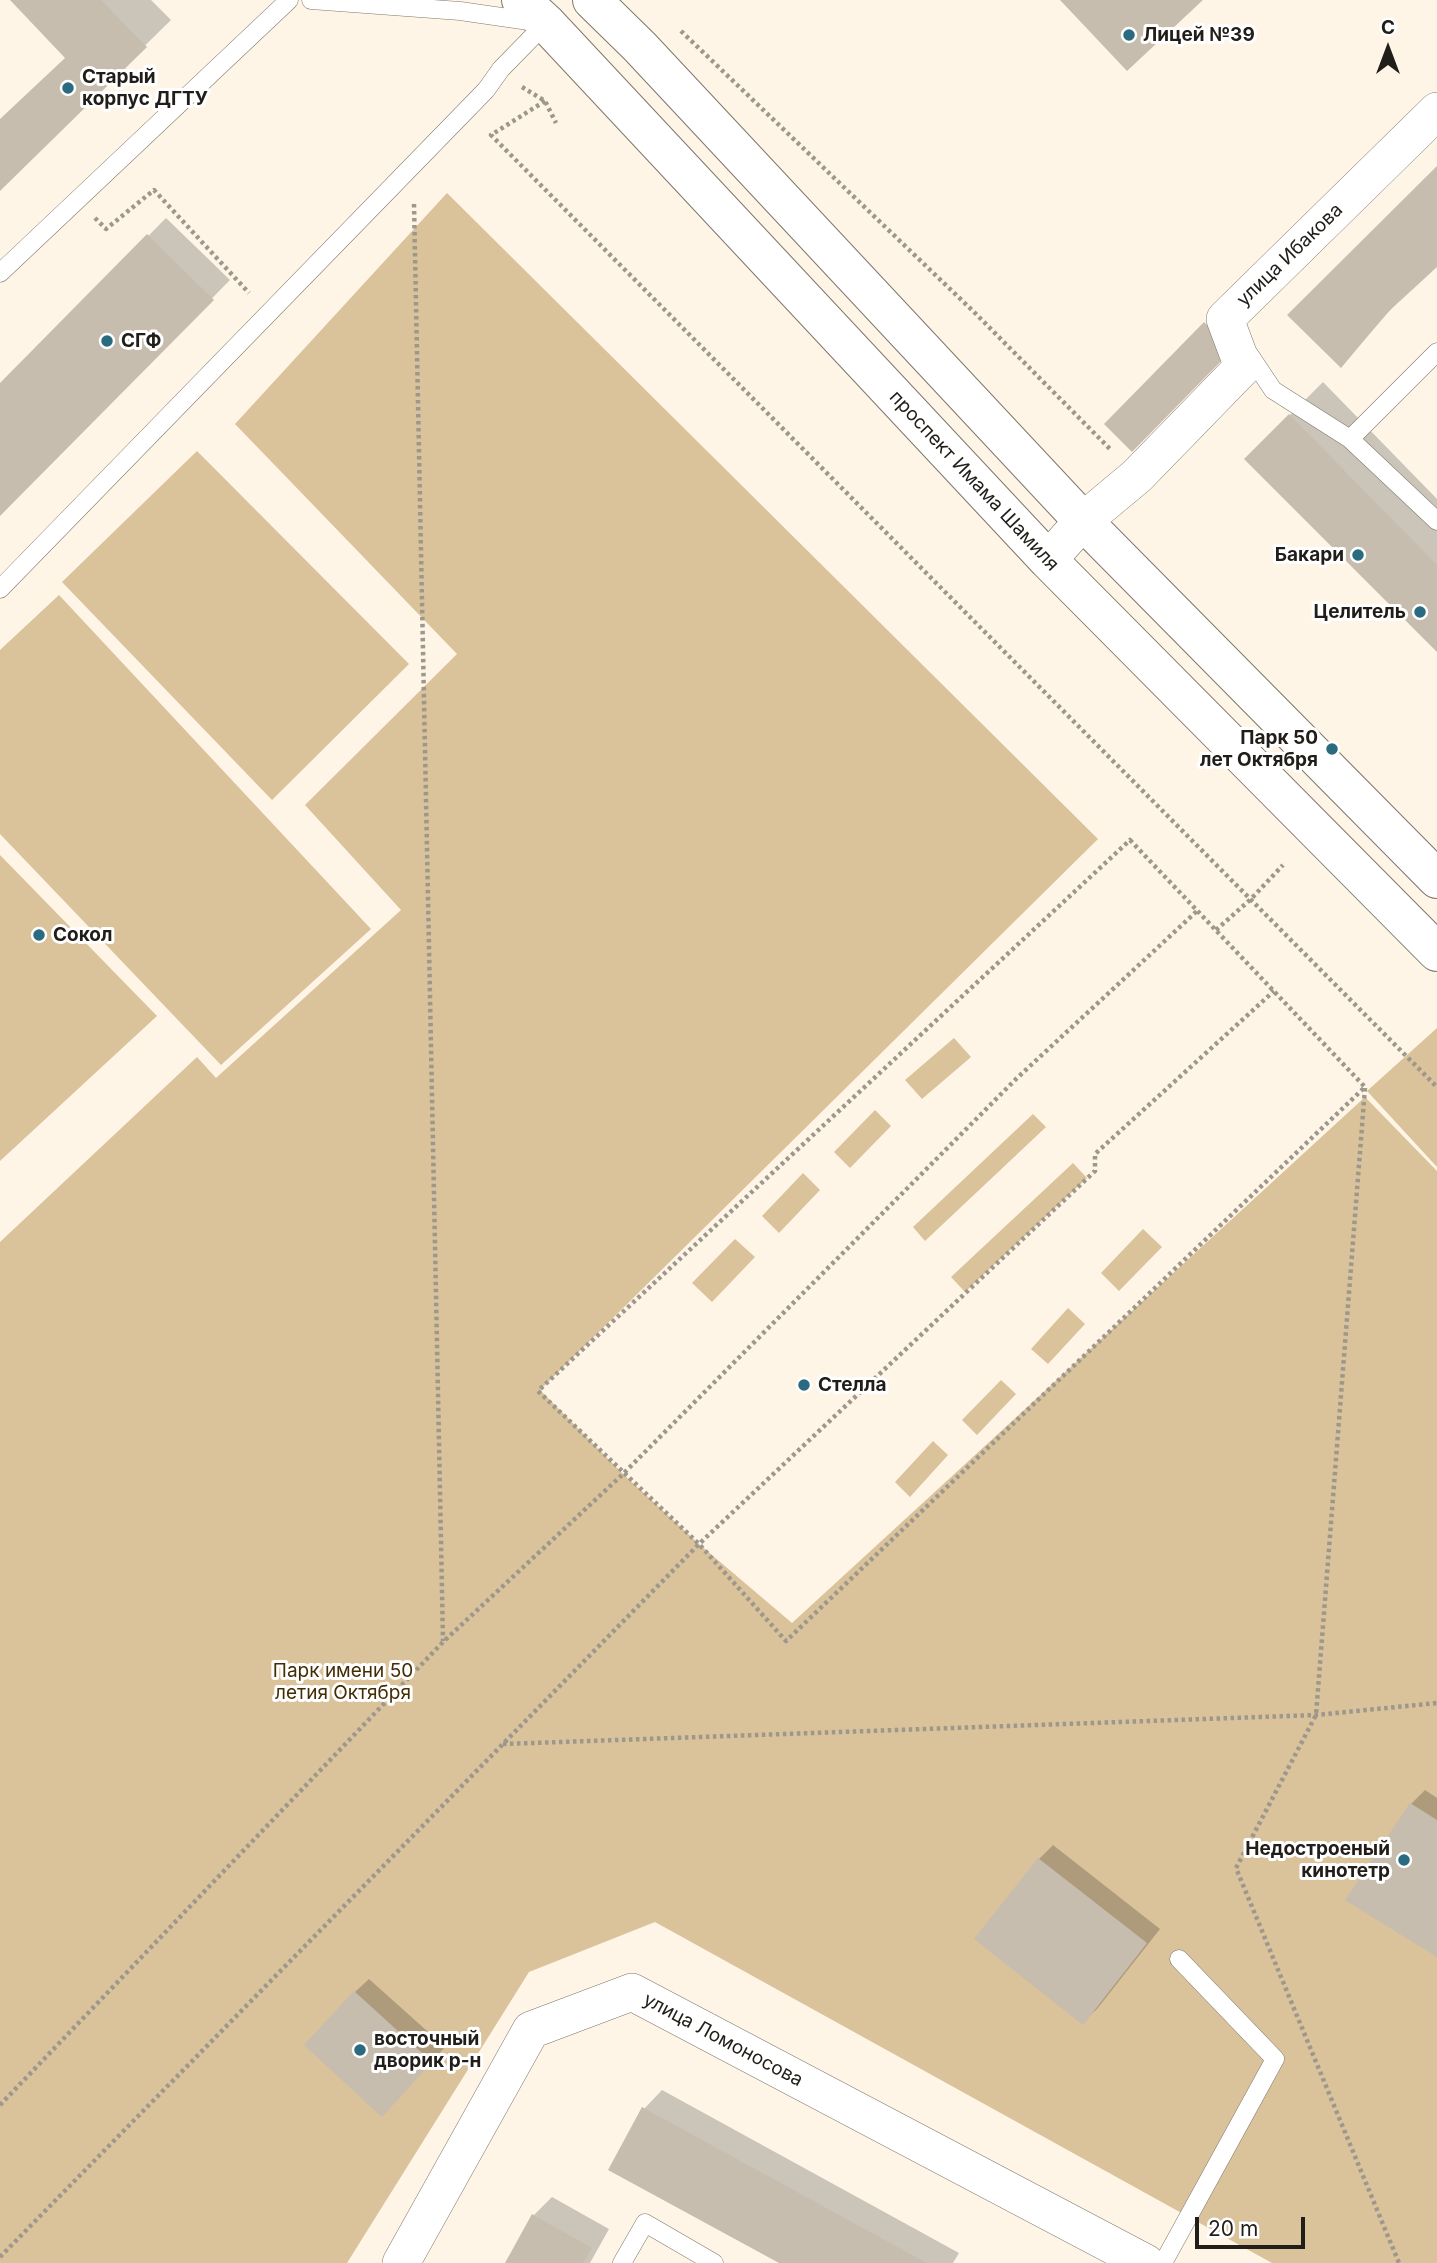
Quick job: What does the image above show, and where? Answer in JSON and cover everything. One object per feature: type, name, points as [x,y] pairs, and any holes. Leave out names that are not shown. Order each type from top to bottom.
[{"type":"main road","points":[[592,0],[650,57],[1083,521],[1437,879]]},
{"type":"main road","name":"проспект Имама Шамиля","points":[[545,8],[1048,560],[1437,952]]},
{"type":"street","name":"улица Ибакова","points":[[1048,560],[1083,521],[1136,476],[1243,367],[1225,319],[1437,111]]},
{"type":"street","name":"улица Ломоносова","points":[[401,2263],[531,2030],[632,1992],[1146,2263]]},
{"type":"lane","points":[[0,273],[289,0]]},
{"type":"lane","points":[[311,0],[460,11],[545,8]]},
{"type":"lane","points":[[0,589],[486,90],[545,8]]},
{"type":"lane","points":[[1225,319],[1273,390],[1350,439],[1437,521]]},
{"type":"lane","points":[[1350,439],[1437,352]]},
{"type":"lane","points":[[1163,2263],[1275,2059],[1179,1959]]},
{"type":"lane","points":[[622,2263],[645,2223],[714,2263]]},
{"type":"path","points":[[679,29],[974,312],[1136,476]]},
{"type":"path","points":[[501,69],[517,84],[545,101],[556,123]]},
{"type":"path","points":[[545,101],[491,135],[1437,1087]]},
{"type":"path","points":[[78,199],[106,229],[154,190],[268,314]]},
{"type":"path","points":[[415,247],[443,1642]]},
{"type":"path","points":[[1365,1087],[786,1640],[699,1544],[538,1391],[1130,840],[1365,1087],[1316,1716],[1236,1868],[1399,2263]]},
{"type":"path","points":[[1216,930],[1251,899],[1283,864]]},
{"type":"path","points":[[0,2105],[443,1642],[624,1474],[1016,1079],[1197,911]]},
{"type":"path","points":[[0,2257],[699,1544],[1095,1171],[1095,1154],[1273,991]]},
{"type":"path","points":[[503,1744],[1316,1716],[1437,1703]]},
{"type":"green space","name":"Парк имени 50 летия Октября","points":[[447,193],[1098,839],[540,1390],[623,1474],[699,1544],[792,1623],[1365,1097],[1437,1171],[1437,2263],[1272,2263],[655,1922],[529,1972],[347,2263],[0,2263],[0,1242],[197,1057],[216,1078],[401,910],[305,805],[457,654],[235,424]]},
{"type":"green space","points":[[197,451],[409,664],[272,800],[62,582]]},
{"type":"green space","points":[[59,595],[371,929],[221,1065],[0,834],[0,650]]},
{"type":"green space","name":"Сокол","points":[[0,855],[157,1016],[0,1161]]},
{"type":"green space","points":[[1437,1028],[1437,1167],[1367,1091]]},
{"type":"green space","points":[[954,1038],[971,1057],[922,1099],[905,1080]]},
{"type":"green space","points":[[875,1110],[891,1126],[850,1168],[834,1152]]},
{"type":"green space","points":[[1033,1114],[1046,1127],[925,1241],[913,1227]]},
{"type":"green space","points":[[1073,1163],[1087,1178],[965,1292],[951,1277]]},
{"type":"green space","points":[[803,1173],[820,1190],[779,1233],[762,1216]]},
{"type":"green space","points":[[1143,1229],[1162,1247],[1119,1291],[1101,1273]]},
{"type":"green space","points":[[735,1239],[755,1257],[712,1302],[692,1283]]},
{"type":"green space","points":[[1068,1308],[1085,1324],[1048,1364],[1031,1349]]},
{"type":"green space","points":[[1001,1380],[1016,1394],[977,1435],[962,1420]]},
{"type":"green space","points":[[933,1441],[948,1455],[910,1497],[895,1482]]},
{"type":"building","name":"Старый корпус ДГТУ","points":[[10,0],[101,0],[147,47],[0,191],[0,119],[65,58]]},
{"type":"building","name":"Лицей №39","points":[[1060,0],[1203,0],[1127,71]]},
{"type":"building","points":[[1437,166],[1437,267],[1388,312],[1341,368],[1287,315]]},
{"type":"building","name":"СГФ","points":[[147,234],[214,300],[0,516],[0,383]]},
{"type":"building","points":[[1204,322],[1232,350],[1132,452],[1104,424]]},
{"type":"building","points":[[1289,414],[1437,565],[1437,652],[1244,459]]},
{"type":"building","name":"Недостроеный кинотетр","points":[[1410,1803],[1437,1820],[1437,1957],[1345,1900]]},
{"type":"building","points":[[1038,1858],[1147,1943],[1083,2025],[974,1939]]},
{"type":"building","points":[[354,1991],[432,2062],[382,2117],[304,2045]]},
{"type":"building","points":[[642,2107],[927,2263],[779,2263],[608,2170]]},
{"type":"building","points":[[532,2214],[592,2248],[583,2263],[505,2263]]},
{"type":"place","name":"Лицей №39","points":[[1129,35]]},
{"type":"place","name":"Старый корпус ДГТУ","points":[[68,88]]},
{"type":"place","name":"СГФ","points":[[107,341]]},
{"type":"place","name":"Бакари","points":[[1358,555]]},
{"type":"place","name":"Целитель","points":[[1420,612]]},
{"type":"place","name":"Парк 50 лет Октября","points":[[1332,749]]},
{"type":"place","name":"Сокол","points":[[39,935]]},
{"type":"place","name":"Стелла","points":[[804,1385]]},
{"type":"place","name":"Недостроеный кинотетр","points":[[1404,1860]]},
{"type":"place","name":"восточный дворик р-н","points":[[360,2050]]}]
